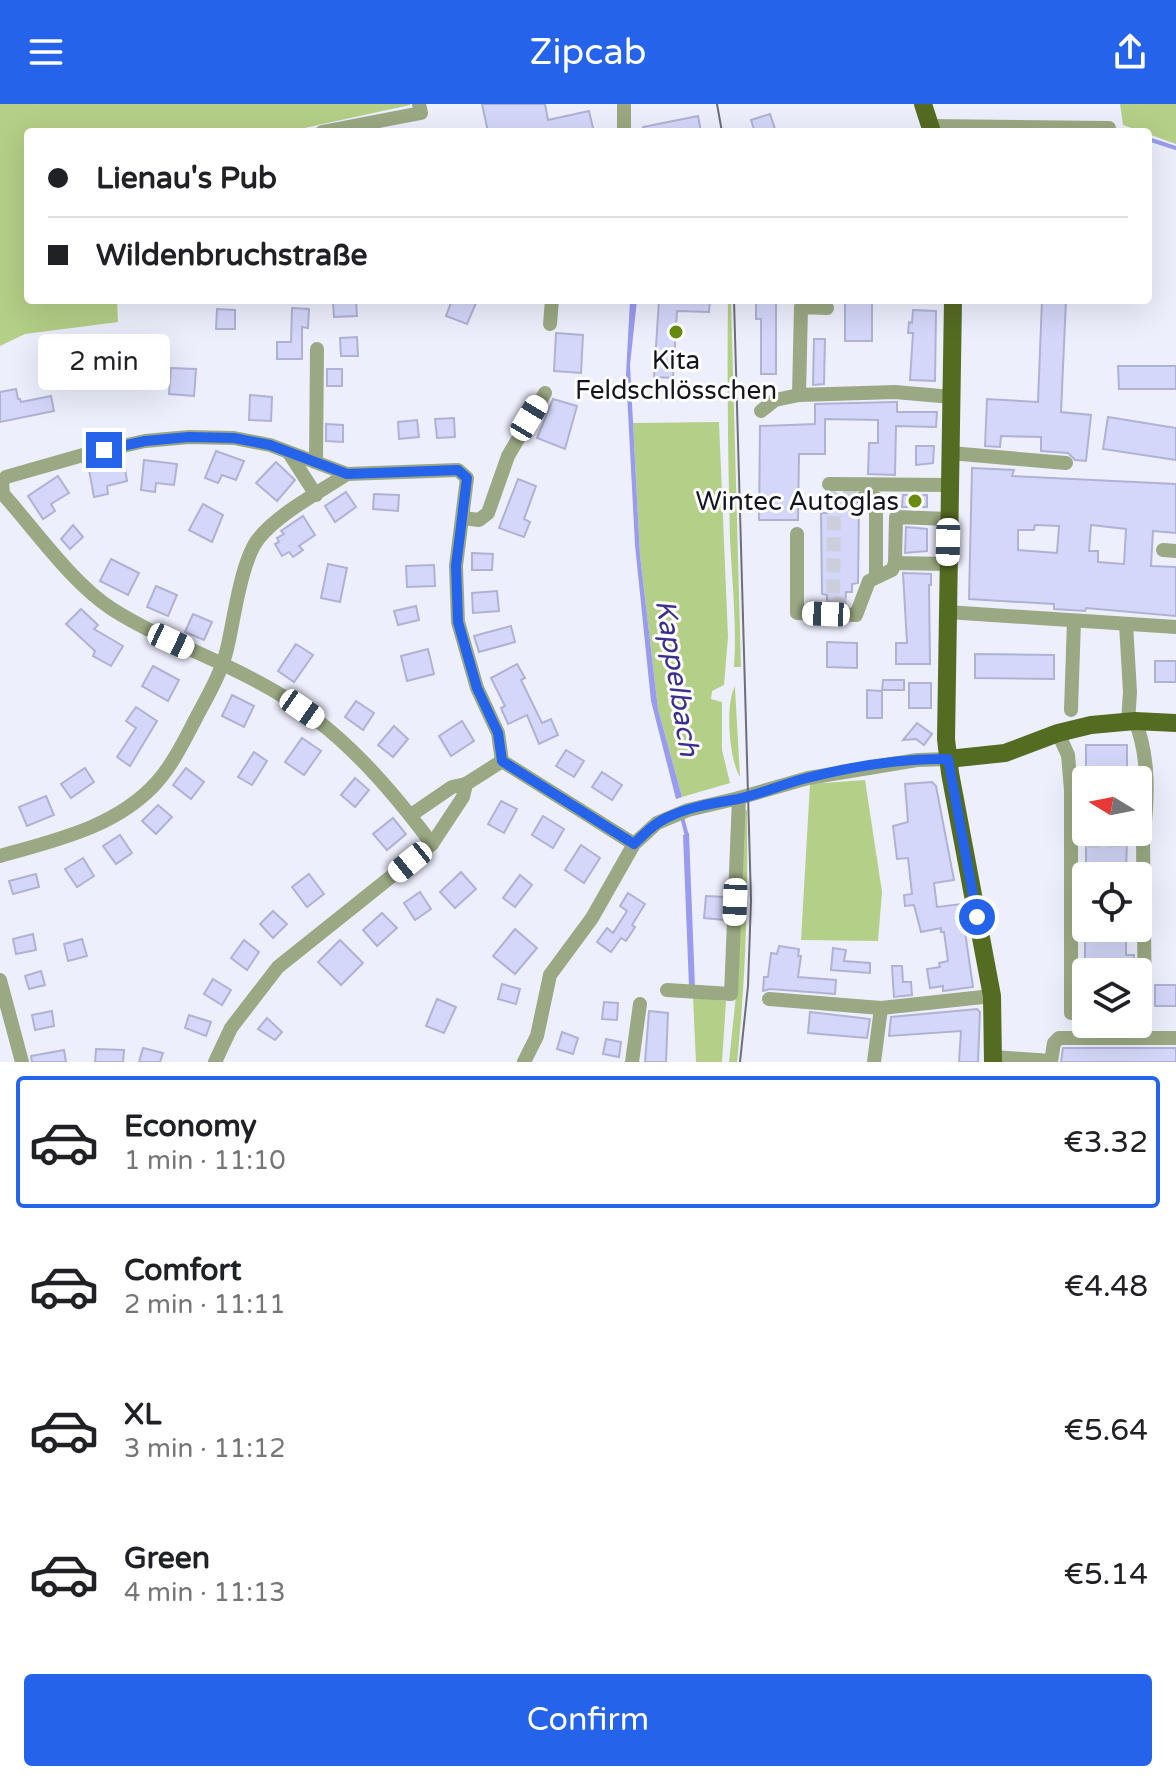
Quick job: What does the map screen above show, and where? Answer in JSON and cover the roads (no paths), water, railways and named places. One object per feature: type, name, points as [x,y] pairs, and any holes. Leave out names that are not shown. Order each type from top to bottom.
[{"type":"main road","points":[[923,104],[931,128]]},
{"type":"main road","points":[[953,304],[947,612],[948,759],[992,996],[994,1060]]},
{"type":"main road","points":[[948,759],[1005,753],[1058,733],[1091,725],[1176,723]]},
{"type":"street","points":[[343,128],[421,113],[419,104]]},
{"type":"street","points":[[624,104],[624,128]]},
{"type":"street","points":[[550,324],[552,304]]},
{"type":"street","points":[[799,395],[801,307],[827,308]]},
{"type":"street","points":[[316,462],[317,349]]},
{"type":"street","points":[[761,411],[775,400],[799,395],[895,392],[952,397]]},
{"type":"street","points":[[463,518],[479,520],[488,513],[508,456],[545,393]]},
{"type":"street","points":[[432,844],[372,768],[327,727],[276,692],[110,608],[81,583],[3,494],[2,482],[6,477],[145,441],[189,437],[234,438],[270,445],[347,474],[458,470],[467,478],[456,566],[458,622],[477,688],[498,733],[502,761],[634,844]]},
{"type":"street","points":[[289,453],[316,495]]},
{"type":"street","points":[[950,453],[1066,463]]},
{"type":"street","points":[[0,856],[97,825],[131,807],[158,781],[179,751],[223,665],[247,560],[258,539],[275,523],[347,474]]},
{"type":"street","points":[[829,484],[950,485]]},
{"type":"street","points":[[869,498],[876,577]]},
{"type":"street","points":[[797,534],[797,613],[856,615],[852,606],[869,581],[892,570],[895,563],[896,517],[949,519]]},
{"type":"street","points":[[895,563],[948,564]]},
{"type":"street","points":[[947,612],[1176,627]]},
{"type":"street","points":[[1071,710],[1074,621]]},
{"type":"street","points":[[1126,624],[1132,722],[1144,743],[1145,766]]},
{"type":"street","points":[[1058,733],[1068,755],[1079,841],[1071,1013]]},
{"type":"street","points":[[524,1062],[537,1036],[550,975],[592,918],[634,844],[657,823],[681,812],[816,776],[917,760],[948,759]]},
{"type":"street","points":[[411,815],[452,787],[466,784],[502,761]]},
{"type":"street","points":[[215,1062],[231,1028],[278,967],[432,844],[463,797],[466,784]]},
{"type":"street","points":[[674,991],[731,994],[739,798]]},
{"type":"street","points":[[1143,846],[1144,958]]},
{"type":"street","points":[[0,980],[22,1062]]},
{"type":"street","points":[[769,999],[881,1008],[992,996]]},
{"type":"street","points":[[632,1062],[640,1004]]},
{"type":"street","points":[[874,1062],[881,1008]]},
{"type":"street","points":[[994,1060],[1051,1061],[1054,1043],[1059,1038],[1176,1038]]},
{"type":"water","points":[[630,304],[637,304],[630,365],[640,555],[658,709],[682,797],[676,799],[651,701],[635,545],[626,374]]},
{"type":"water","points":[[689,833],[695,988],[689,987],[683,835]]},
{"type":"waterway","points":[[1152,140],[1176,148]]},
{"type":"waterway","name":"Kappelbach","points":[[682,817],[687,836]]},
{"type":"tunnel","points":[[845,605],[833,602],[834,497],[862,498]]},
{"type":"tram line","points":[[717,104],[721,128]]},
{"type":"tram line","points":[[734,304],[751,900],[748,986],[740,1062]]},
{"type":"place","name":"Kita Feldschlösschen","points":[[676,332]]},
{"type":"place","name":"Wintec Autoglas","points":[[915,501]]}]
